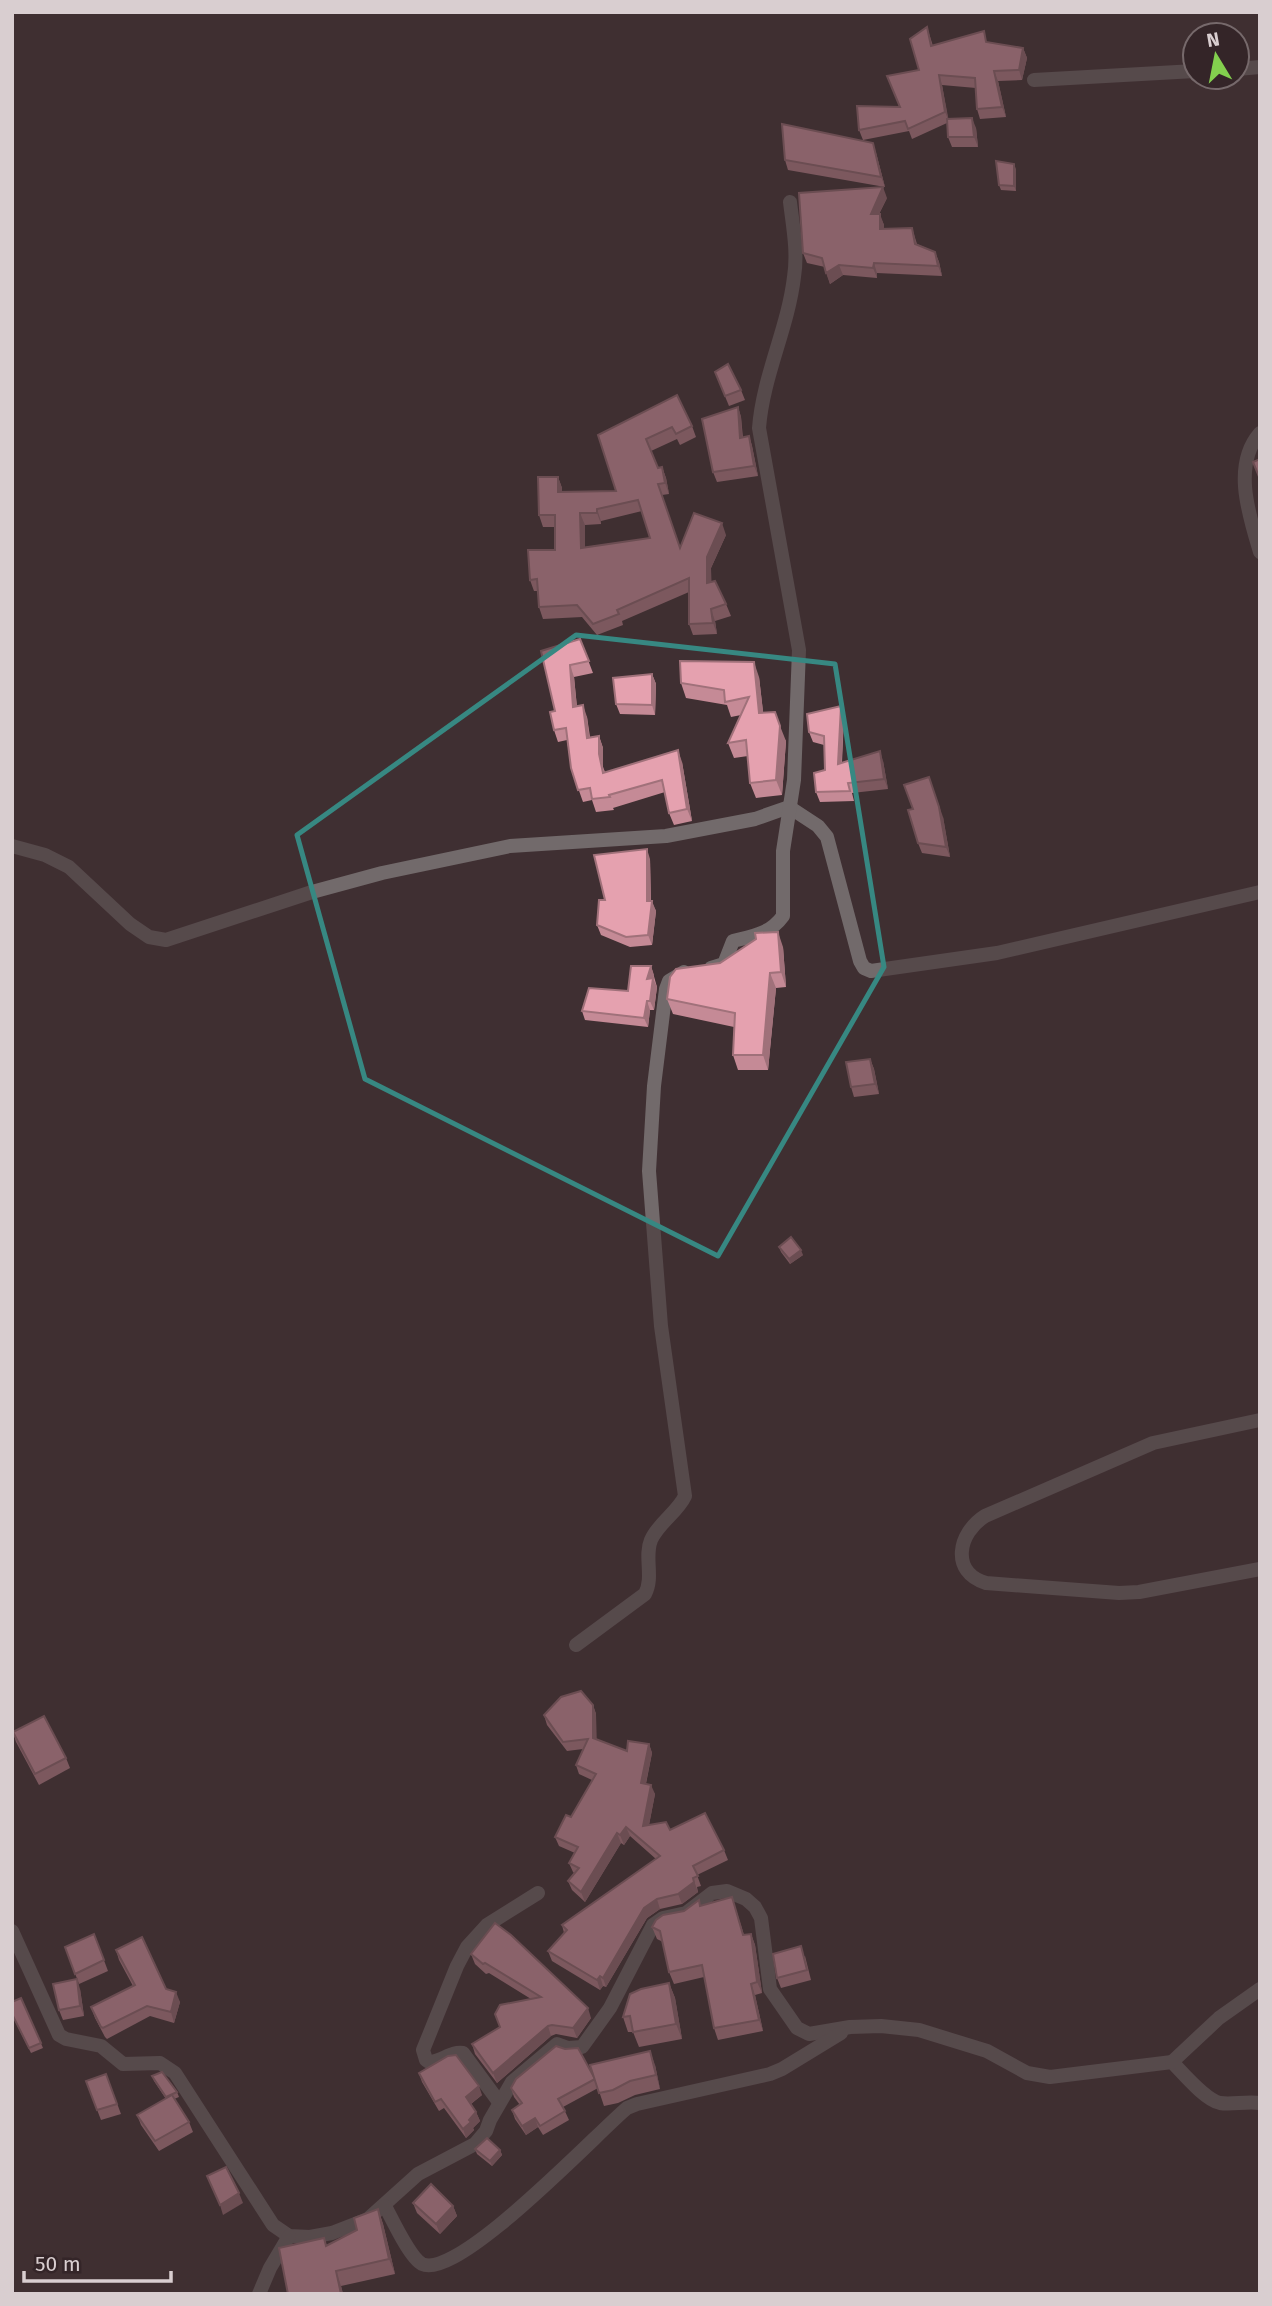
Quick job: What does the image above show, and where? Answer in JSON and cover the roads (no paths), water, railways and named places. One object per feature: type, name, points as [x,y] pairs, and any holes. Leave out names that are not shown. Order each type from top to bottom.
[{"type":"street","points":[[1034,80],[1181,72]]},
{"type":"street","points":[[576,1645],[645,1594],[649,1587],[651,1540],[660,1525],[679,1508],[685,1496],[661,1326],[649,1171],[654,1086],[666,989],[669,981],[687,971],[721,966],[733,942],[762,935],[773,928],[783,916],[783,851],[793,780],[798,638],[759,428],[762,400],[794,280],[795,244],[790,202]]},
{"type":"street","points":[[1260,433],[1246,456],[1245,480],[1250,520],[1260,552]]},
{"type":"street","points":[[12,846],[45,855],[69,867],[130,924],[149,937],[166,940],[312,891],[382,873],[510,846],[666,836],[755,819],[789,807]]},
{"type":"street","points":[[789,807],[818,826],[827,837],[860,961],[863,968],[871,971],[997,953],[1260,892]]},
{"type":"street","points":[[1260,1420],[1169,1438],[1128,1453],[985,1516],[968,1530],[961,1548],[966,1567],[977,1580],[1119,1594],[1260,1569]]},
{"type":"street","points":[[12,1931],[59,2035],[101,2046],[123,2064],[160,2063],[175,2073],[273,2225],[289,2236],[310,2237],[332,2233],[368,2219],[418,2174],[475,2144],[486,2132],[499,2102],[522,2071],[558,2044],[568,2048],[582,2048],[610,2008],[653,1925],[663,1917],[686,1913],[712,1893],[727,1891],[755,1907],[761,1918],[771,1989],[797,2028],[809,2034],[850,2027],[881,2026],[919,2030],[987,2051],[1027,2073],[1050,2077],[1172,2062],[1219,2018],[1260,1989]]},
{"type":"street","points":[[499,2102],[463,2053],[429,2063],[423,2050],[467,1947],[487,1926],[537,1894]]},
{"type":"street","points":[[385,2206],[416,2260],[430,2266],[438,2265],[471,2247],[513,2215],[627,2108],[770,2074],[850,2027]]},
{"type":"street","points":[[1172,2062],[1205,2095],[1218,2103],[1260,2103]]},
{"type":"street","points":[[259,2294],[270,2268],[289,2236]]}]
